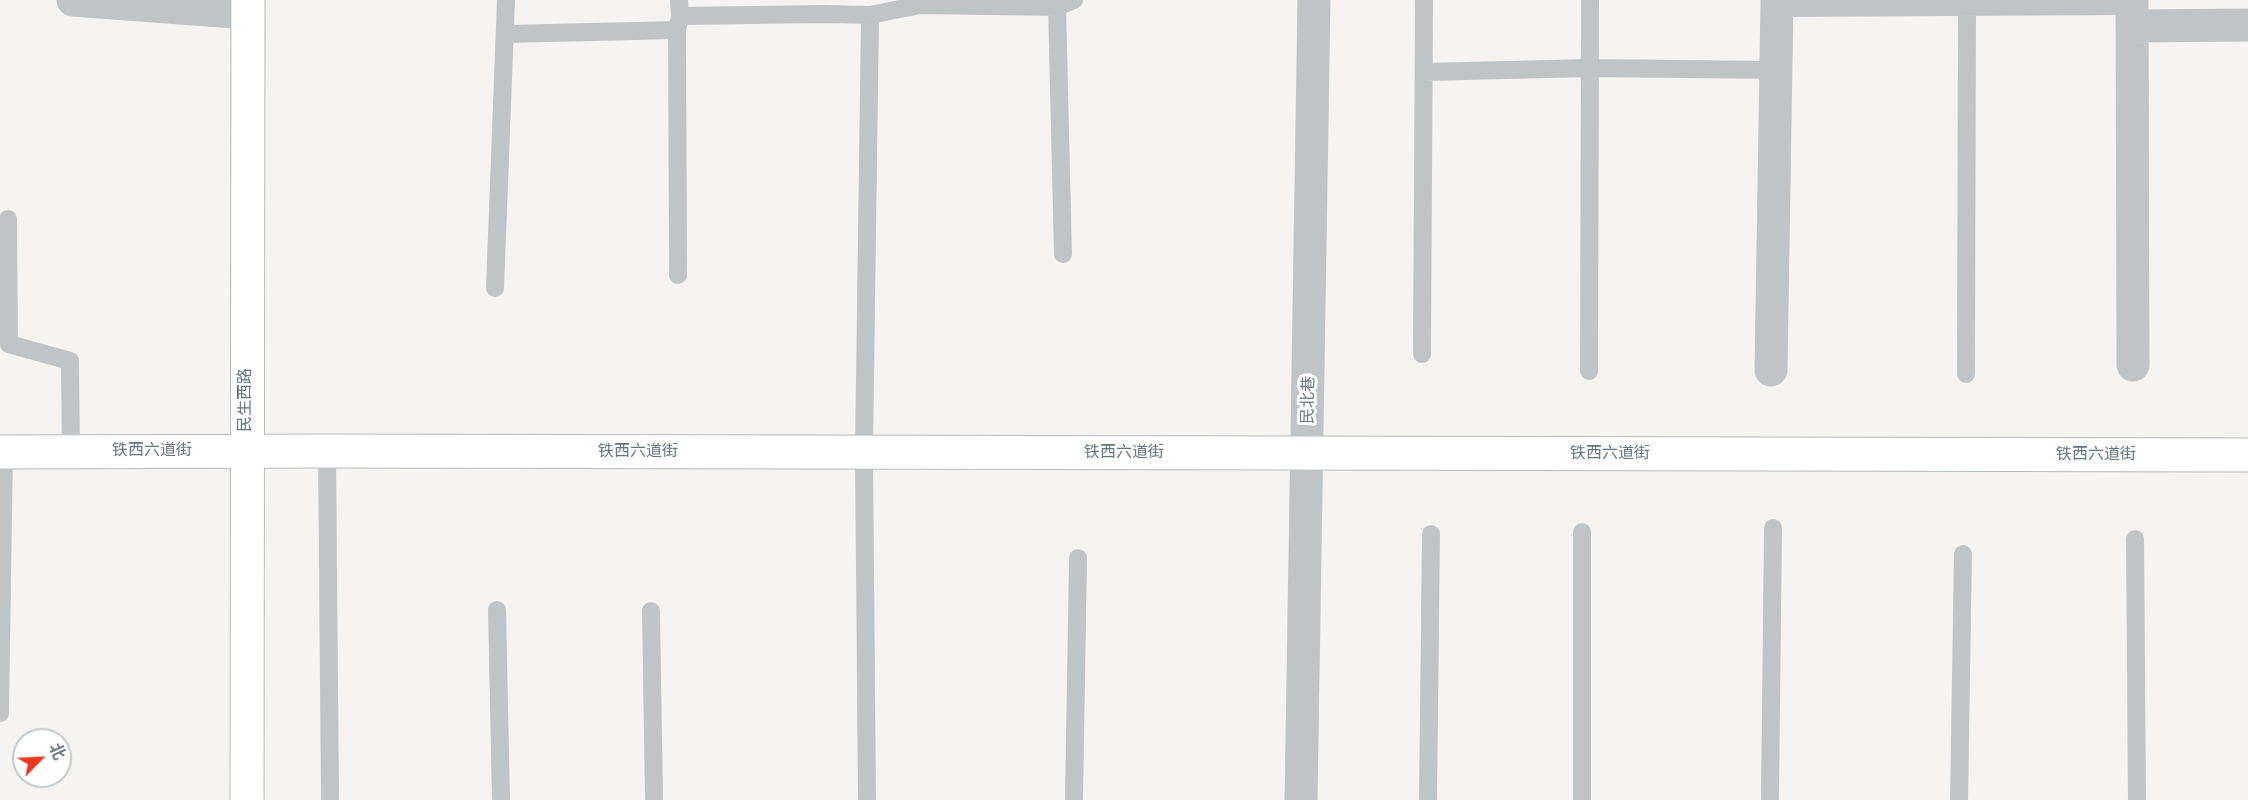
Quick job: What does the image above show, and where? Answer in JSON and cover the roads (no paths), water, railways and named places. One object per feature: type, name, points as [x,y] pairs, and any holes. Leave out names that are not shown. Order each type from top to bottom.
[{"type":"main road","name":"民生西路","points":[[247,800],[248,6]]},
{"type":"main road","name":"铁西六道街","points":[[2,452],[2248,455]]},
{"type":"street","points":[[73,0],[248,6]]},
{"type":"street","name":"民北巷","points":[[1301,800],[1314,0]]},
{"type":"street","points":[[1771,370],[1777,4]]},
{"type":"street","points":[[2133,365],[2132,10],[2248,25]]},
{"type":"lane","points":[[495,288],[506,0]]},
{"type":"lane","points":[[1422,354],[1424,0]]},
{"type":"lane","points":[[1589,371],[1590,0]]},
{"type":"lane","points":[[506,34],[679,16],[870,15],[920,5],[1065,3],[1063,255]]},
{"type":"lane","points":[[1777,4],[1967,7],[2005,3],[2132,10]]},
{"type":"lane","points":[[1966,374],[1967,7]]},
{"type":"lane","points":[[867,800],[864,452],[870,15]]},
{"type":"lane","points":[[678,275],[679,16]]},
{"type":"lane","points":[[1424,72],[1590,68],[1776,70]]},
{"type":"lane","points":[[8,219],[9,344],[70,361],[71,452]]},
{"type":"lane","points":[[327,451],[330,800]]},
{"type":"lane","points":[[0,713],[2,452]]},
{"type":"lane","points":[[1770,800],[1773,528]]},
{"type":"lane","points":[[1582,532],[1582,800]]},
{"type":"lane","points":[[1428,800],[1431,534]]},
{"type":"lane","points":[[2135,539],[2137,800]]},
{"type":"lane","points":[[1959,800],[1963,554]]},
{"type":"lane","points":[[1074,800],[1078,558]]},
{"type":"lane","points":[[498,610],[501,800]]},
{"type":"lane","points":[[651,611],[654,800]]}]
